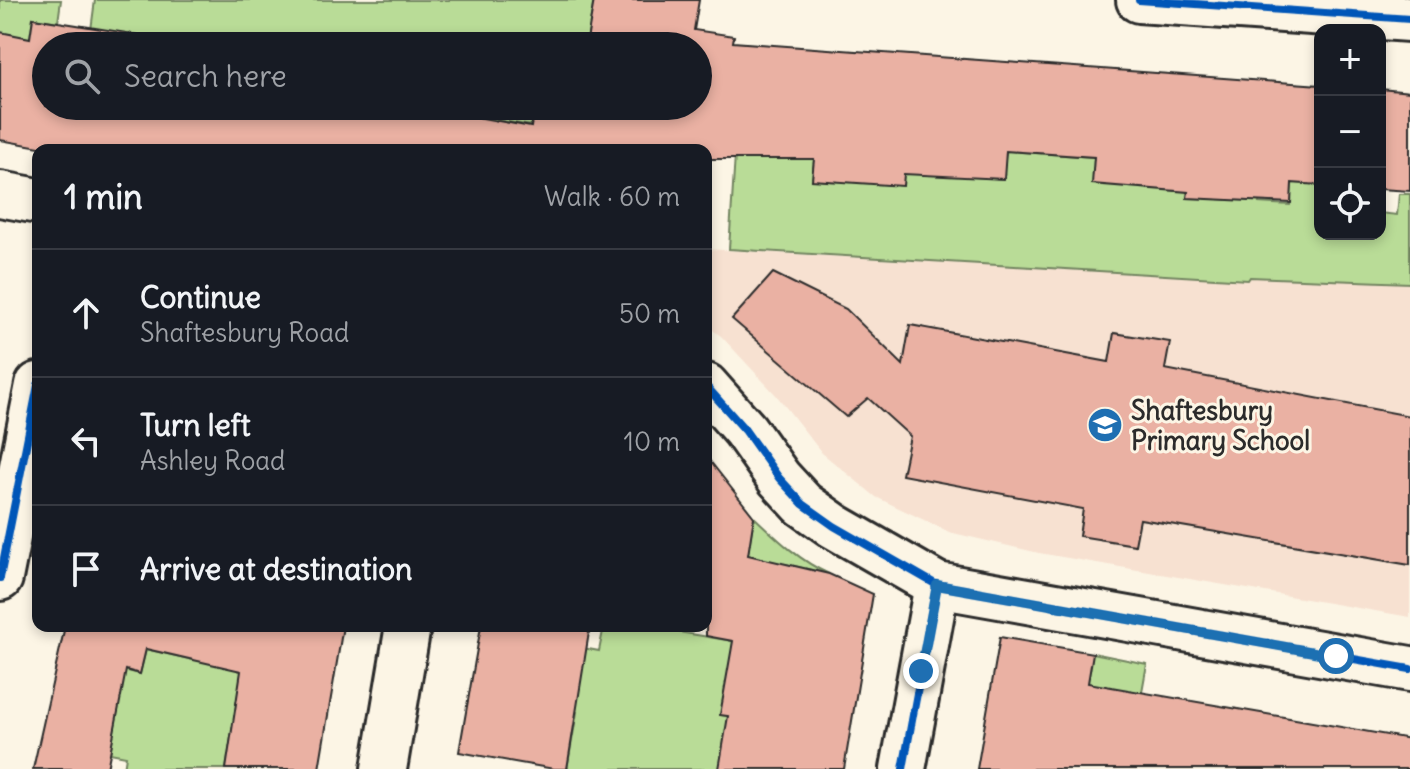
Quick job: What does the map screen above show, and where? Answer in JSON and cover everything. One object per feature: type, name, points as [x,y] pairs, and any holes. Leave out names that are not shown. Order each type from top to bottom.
[{"type":"street","points":[[1139,0],[1410,19]]},
{"type":"street","points":[[0,194],[32,200]]},
{"type":"street","points":[[712,393],[803,504],[845,533],[937,585],[1410,669]]},
{"type":"street","points":[[0,578],[29,489],[32,454]]},
{"type":"street","points":[[903,769],[937,585]]},
{"type":"street","points":[[384,769],[407,632]]},
{"type":"shaded area","name":"Shaftesbury Primary School","points":[[712,249],[1248,280],[1249,277],[1410,283],[1410,617],[1039,553],[949,532],[876,497],[822,453],[777,396],[712,329]]},
{"type":"green space","points":[[0,0],[61,0],[58,22],[33,18],[25,71],[0,32]]},
{"type":"green space","points":[[95,0],[594,0],[588,32],[91,32]]},
{"type":"green space","points":[[497,120],[532,120],[531,126]]},
{"type":"green space","points":[[737,124],[745,155],[814,159],[812,179],[904,172],[1003,179],[1006,151],[1094,157],[1093,183],[1190,167],[1187,197],[1261,170],[1259,203],[1290,205],[1292,183],[1314,185],[1314,240],[1386,240],[1386,214],[1397,215],[1399,194],[1410,194],[1410,283],[1250,277],[1248,280],[729,249]]},
{"type":"green space","points":[[754,517],[799,556],[829,574],[785,564],[720,715],[739,718],[719,769],[567,769],[577,712],[562,709],[572,646],[599,651],[603,632],[678,632],[733,641]]},
{"type":"green space","points":[[238,632],[248,632],[226,769],[124,769],[126,756],[110,753],[118,709],[99,664],[140,674],[146,649],[189,659]]},
{"type":"green space","points":[[1093,653],[1147,664],[1132,747],[1062,681]]},
{"type":"building","points":[[594,0],[699,0],[694,30],[707,32],[588,32]]},
{"type":"building","points":[[33,18],[120,32],[32,32],[32,120],[493,120],[531,127],[532,120],[712,120],[712,33],[734,36],[733,42],[1314,85],[1314,185],[1292,183],[1291,203],[1187,198],[1188,192],[1092,184],[1094,157],[1006,151],[1004,179],[904,174],[903,186],[812,180],[814,159],[712,159],[712,144],[32,146],[0,140],[0,32],[30,38]]},
{"type":"building","points":[[1386,90],[1410,92],[1410,191],[1386,189]]},
{"type":"building","points":[[773,273],[846,309],[903,365],[910,325],[1109,362],[1114,333],[1170,342],[1165,369],[1410,416],[1410,565],[1140,519],[1135,545],[1079,536],[1083,509],[902,475],[910,436],[868,398],[846,417],[732,319]]},
{"type":"building","points":[[712,464],[754,517],[748,555],[829,574],[873,594],[844,769],[719,769],[728,716],[720,715],[733,641],[706,636],[706,632],[712,632]]},
{"type":"building","points":[[64,632],[342,632],[319,769],[226,769],[241,671],[146,649],[140,674],[126,670],[107,769],[33,769]]},
{"type":"building","points":[[480,632],[589,632],[567,769],[459,752]]},
{"type":"building","points":[[1000,637],[1093,653],[1088,683],[1410,739],[1410,769],[977,769]]},
{"type":"cycle path","points":[[1139,0],[1410,19]]},
{"type":"cycle path","points":[[712,393],[803,504],[834,526],[937,585],[1410,669]]},
{"type":"cycle path","points":[[0,578],[32,415]]},
{"type":"cycle path","points":[[903,769],[937,585]]},
{"type":"place","name":"Shaftesbury Primary School","points":[[1105,425]]},
{"type":"route","points":[[921,671],[937,585],[1336,656]]}]
